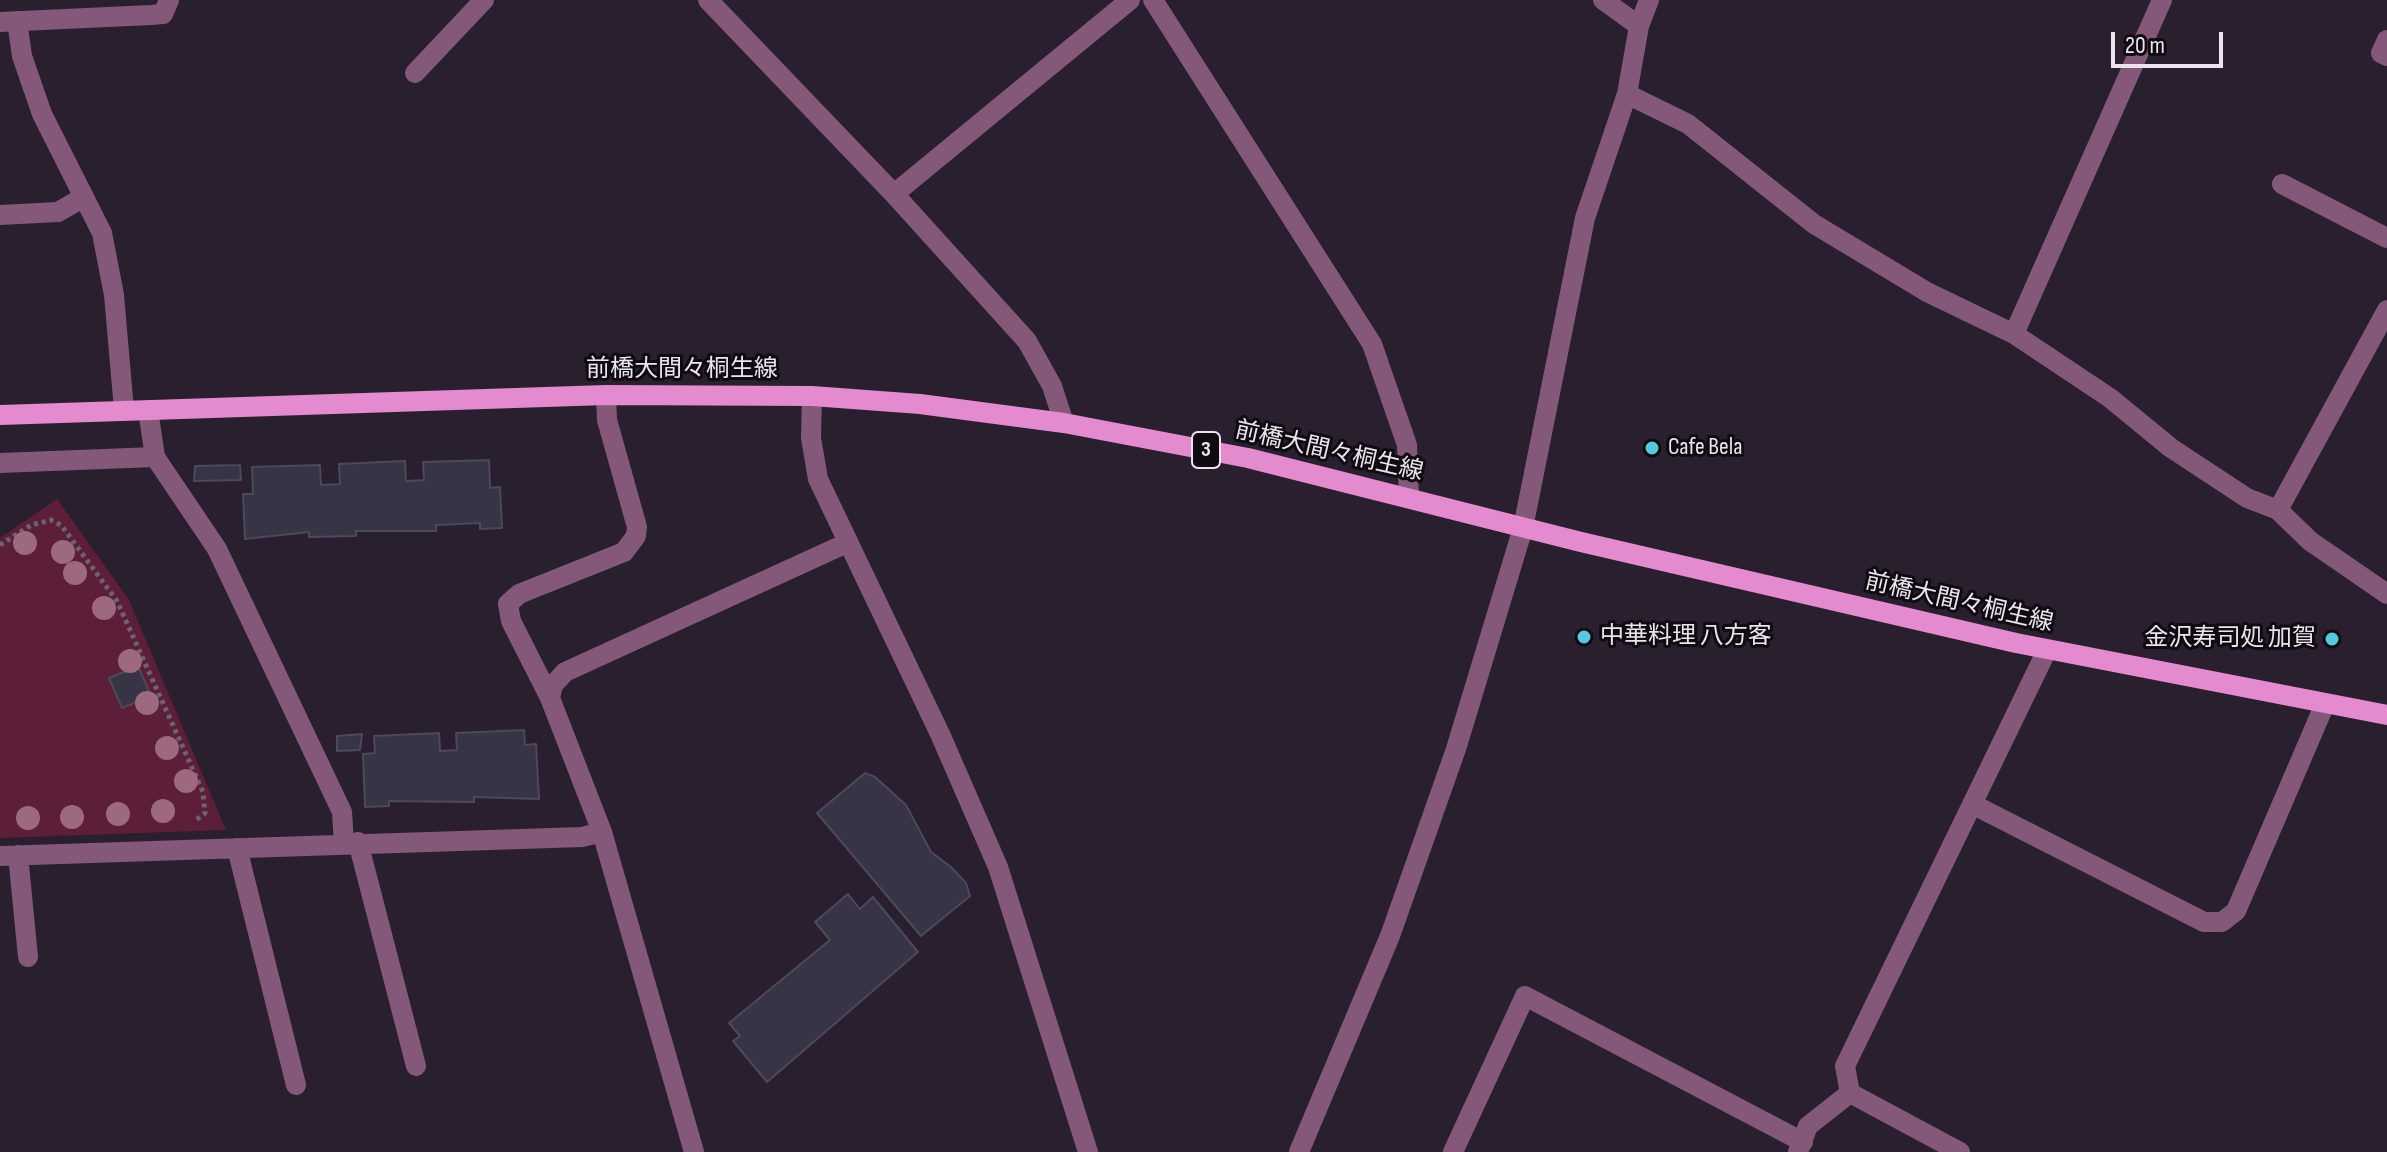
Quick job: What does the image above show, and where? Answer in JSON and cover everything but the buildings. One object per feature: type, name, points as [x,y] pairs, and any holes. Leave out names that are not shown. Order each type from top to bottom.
[{"type":"main road","name":"前橋大間々桐生線","points":[[0,415],[606,395],[812,396],[920,404],[1064,423],[1248,458],[1523,528],[2047,650],[2324,706],[2387,715]]},
{"type":"street","points":[[124,410],[114,295],[102,233],[42,114],[9,22],[163,14],[169,0]]},
{"type":"street","points":[[415,73],[484,0]]},
{"type":"street","points":[[708,0],[894,194],[1027,341],[1052,386],[1064,423]]},
{"type":"street","points":[[894,194],[1130,0]]},
{"type":"street","points":[[1153,0],[1372,344],[1385,373],[1407,445],[1409,497]]},
{"type":"street","points":[[1603,0],[1639,26]]},
{"type":"street","points":[[1299,1152],[1390,936],[1456,749],[1523,528],[1585,218],[1627,94],[1639,26],[1649,0]]},
{"type":"street","points":[[2014,334],[2162,0]]},
{"type":"street","points":[[2387,40],[2381,53],[2387,56]]},
{"type":"street","points":[[1627,94],[1688,124],[1814,224],[1927,292],[2014,334],[2110,398],[2171,448],[2247,498],[2278,510],[2310,541],[2387,594]]},
{"type":"street","points":[[2282,184],[2387,238]]},
{"type":"street","points":[[0,215],[58,212],[84,197]]},
{"type":"street","points":[[2278,510],[2387,310]]},
{"type":"street","points":[[606,395],[607,420],[637,527],[636,536],[624,552],[519,594],[508,604],[511,621],[550,698],[602,832],[694,1152]]},
{"type":"street","points":[[812,396],[811,438],[818,479],[940,734],[998,867],[1088,1152]]},
{"type":"street","points":[[148,410],[155,457],[217,549],[342,812],[416,1066]]},
{"type":"street","points":[[0,463],[155,457]]},
{"type":"street","points":[[550,698],[553,685],[565,672],[847,543]]},
{"type":"street","points":[[1850,1093],[1845,1066],[2047,650]]},
{"type":"street","points":[[1972,804],[2204,922],[2222,922],[2236,911],[2324,706]]},
{"type":"street","points":[[28,957],[9,856],[582,837],[602,832]]},
{"type":"street","points":[[237,848],[296,1085]]},
{"type":"street","points":[[1453,1152],[1525,996],[1800,1147],[1808,1126],[1850,1093]]},
{"type":"street","points":[[1850,1093],[1960,1152]]},
{"type":"path","points":[[0,545],[42,519],[61,525],[125,612],[206,804],[205,813],[187,823]]},
{"type":"shaded area","points":[[57,499],[129,600],[226,830],[0,838],[0,538]]},
{"type":"place","name":"Cafe Bela","points":[[1652,448]]},
{"type":"place","name":"中華料理 八方客","points":[[1584,637]]},
{"type":"place","name":"金沢寿司処 加賀","points":[[2332,639]]}]
